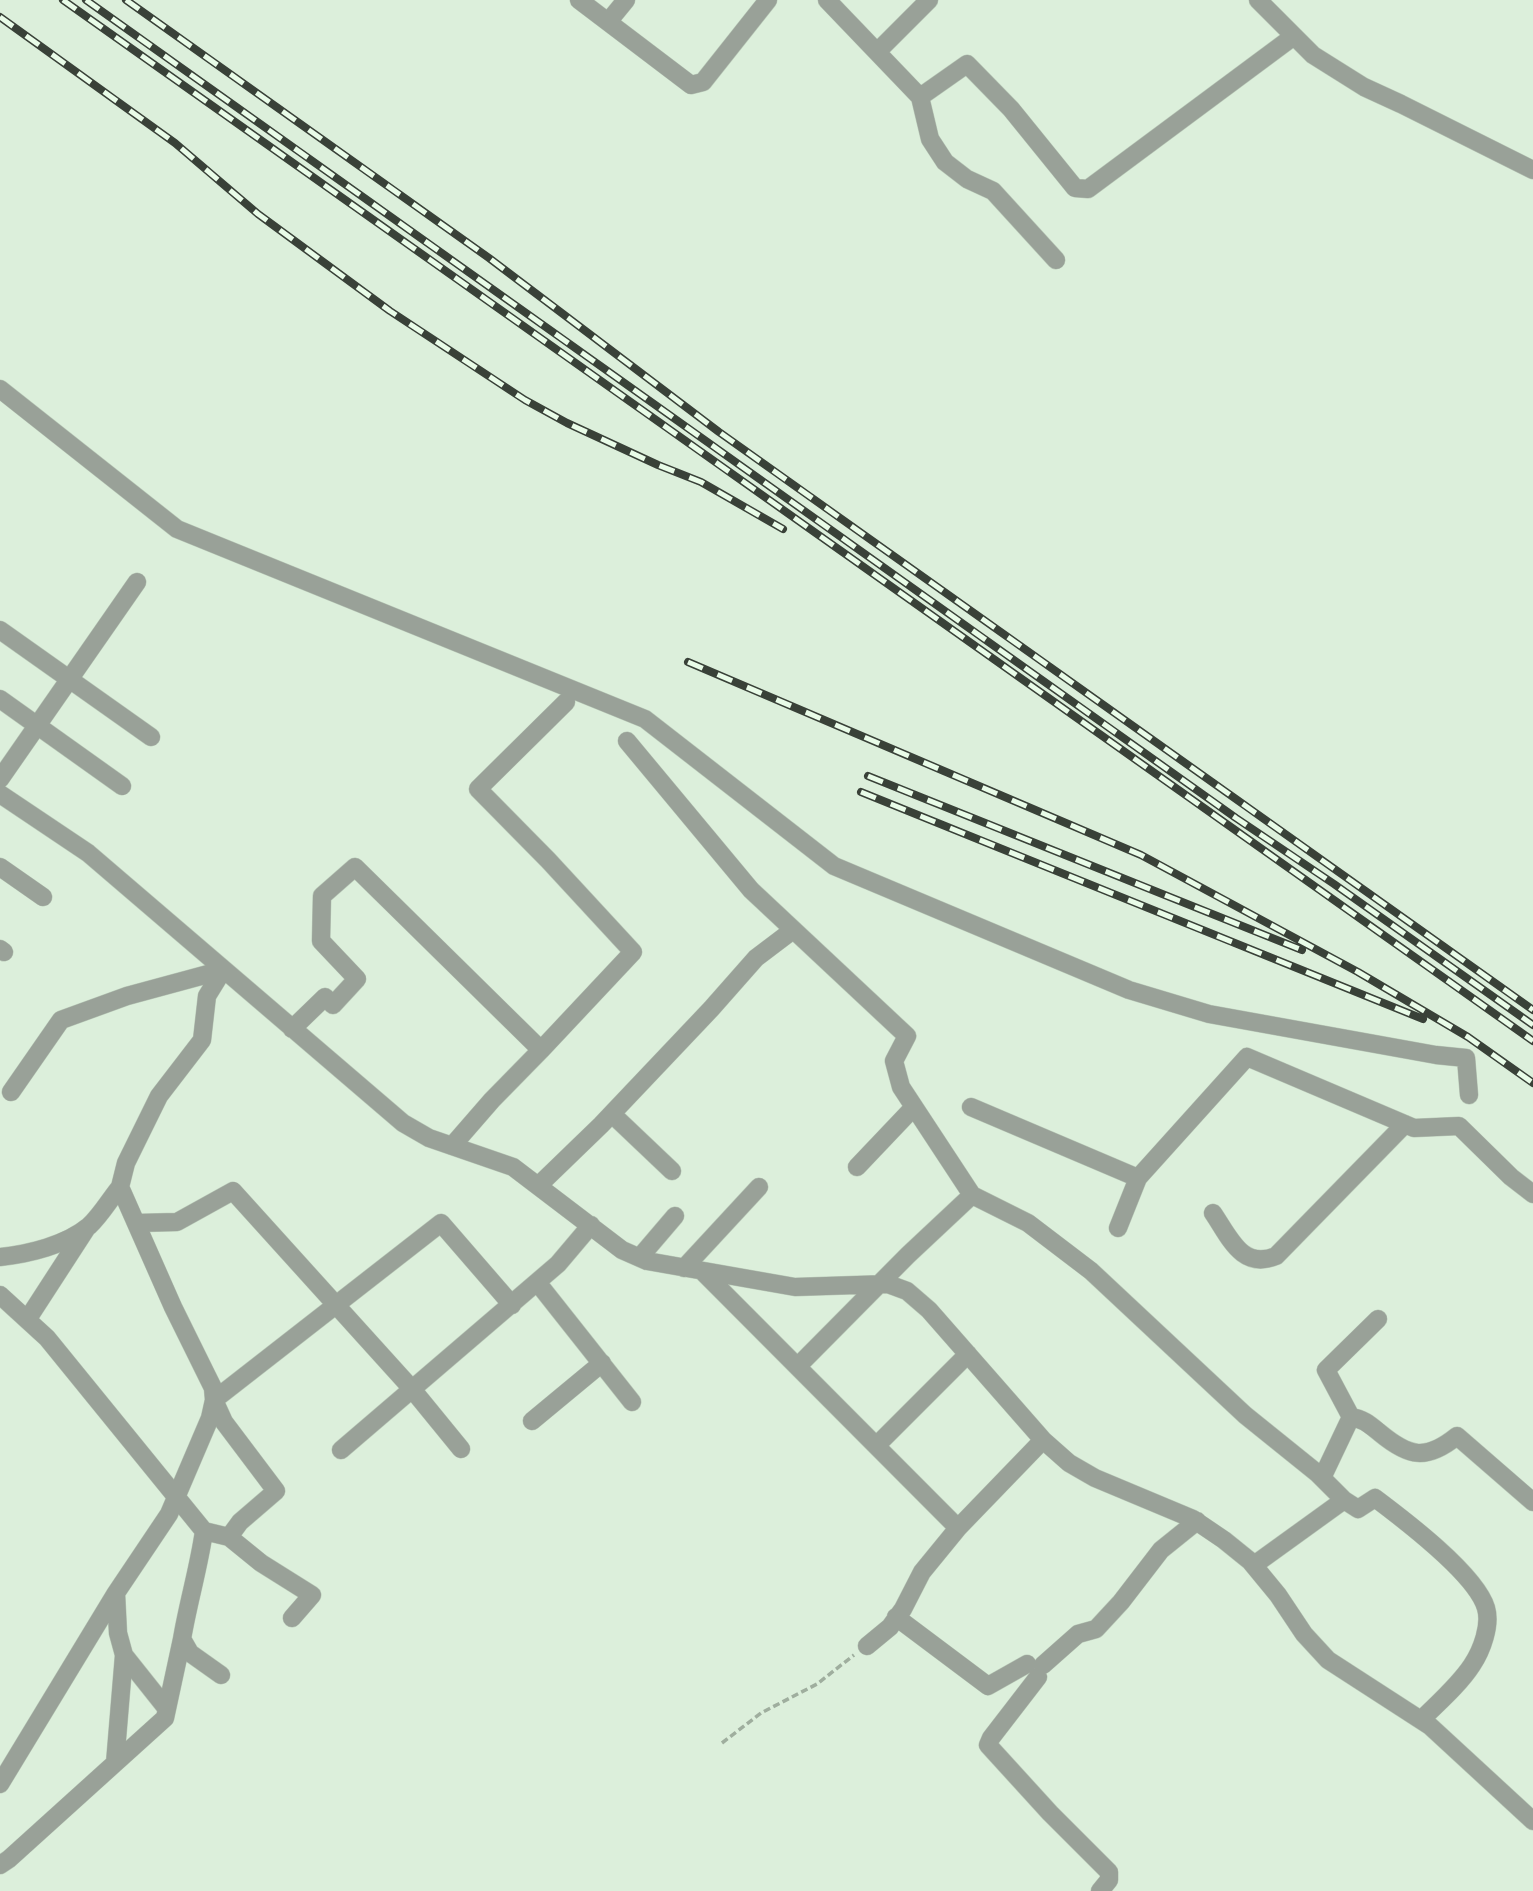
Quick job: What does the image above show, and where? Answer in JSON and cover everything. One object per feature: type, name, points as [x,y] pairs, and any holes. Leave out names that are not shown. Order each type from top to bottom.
[{"type":"street","points":[[579,0],[691,85],[703,82],[768,0]]},
{"type":"street","points":[[608,22],[626,0]]},
{"type":"street","points":[[827,0],[920,97],[930,139],[945,162],[967,179],[993,191],[1056,260]]},
{"type":"street","points":[[877,52],[929,0]]},
{"type":"street","points":[[1258,0],[1313,55],[1364,87],[1533,170]]},
{"type":"street","points":[[920,97],[967,64],[1011,109],[1075,188],[1088,189],[1294,36]]},
{"type":"street","points":[[0,389],[177,529],[646,719],[834,866],[1129,990],[1209,1014],[1436,1055],[1466,1058],[1469,1095]]},
{"type":"street","points":[[0,779],[137,582]]},
{"type":"street","points":[[0,630],[151,737]]},
{"type":"street","points":[[0,699],[122,786]]},
{"type":"street","points":[[452,1146],[492,1100],[633,952],[478,789],[566,702]]},
{"type":"street","points":[[627,741],[751,890],[908,1036],[894,1061],[901,1087],[972,1195],[1028,1223],[1091,1271],[1245,1415],[1322,1478],[1344,1500],[1358,1509],[1375,1498],[1427,1537],[1473,1586],[1486,1607],[1487,1626],[1482,1647],[1472,1665],[1421,1720]]},
{"type":"street","points":[[0,794],[88,853],[403,1123],[429,1138],[513,1167],[622,1250],[684,1268],[795,1287],[888,1284],[907,1291],[929,1310],[1043,1440],[1069,1463],[1095,1478],[1197,1521],[1224,1540],[1254,1565],[1304,1634],[1328,1660],[1421,1720],[1533,1821]]},
{"type":"street","points":[[0,867],[43,897]]},
{"type":"street","points":[[292,1029],[325,997],[333,1005],[358,979],[321,941],[322,896],[355,867],[541,1050]]},
{"type":"street","points":[[539,1185],[611,1114],[756,958],[793,930]]},
{"type":"street","points":[[12,1092],[61,1020],[127,996],[223,970]]},
{"type":"street","points":[[27,1320],[88,1226],[120,1187],[126,1163],[159,1096],[202,1040],[207,996],[223,970]]},
{"type":"street","points":[[1118,1228],[1138,1178],[1247,1057],[1414,1128],[1459,1126],[1511,1177],[1533,1194]]},
{"type":"street","points":[[857,1167],[914,1107]]},
{"type":"street","points":[[971,1107],[1138,1178]]},
{"type":"street","points":[[611,1114],[672,1171]]},
{"type":"street","points":[[1213,1213],[1233,1242],[1250,1259],[1263,1262],[1276,1256],[1405,1124]]},
{"type":"street","points":[[0,1784],[116,1593],[163,1523],[210,1418],[214,1399],[213,1388],[173,1307],[120,1187]]},
{"type":"street","points":[[684,1268],[759,1187]]},
{"type":"street","points":[[136,1223],[177,1222],[233,1191],[412,1389],[461,1449]]},
{"type":"street","points":[[798,1366],[972,1195]]},
{"type":"street","points":[[640,1257],[675,1216]]},
{"type":"street","points":[[214,1399],[441,1223],[512,1304]]},
{"type":"street","points":[[341,1450],[558,1264],[591,1225]]},
{"type":"street","points":[[0,1257],[18,1255],[60,1242],[88,1226]]},
{"type":"street","points":[[702,1271],[958,1528]]},
{"type":"street","points":[[537,1282],[632,1402]]},
{"type":"street","points":[[0,1295],[47,1338],[204,1531],[229,1537],[261,1563],[312,1595],[292,1618]]},
{"type":"street","points":[[1351,1417],[1326,1370],[1378,1319]]},
{"type":"street","points":[[877,1445],[968,1354]]},
{"type":"street","points":[[532,1420],[601,1363]]},
{"type":"street","points":[[214,1399],[224,1422],[276,1491],[240,1522],[229,1537]]},
{"type":"street","points":[[1322,1478],[1351,1417]]},
{"type":"street","points":[[1351,1417],[1362,1419],[1405,1451],[1426,1454],[1442,1448],[1457,1436],[1533,1502]]},
{"type":"street","points":[[867,1646],[890,1627],[922,1572],[958,1528],[1043,1440]]},
{"type":"street","points":[[1254,1565],[1344,1500]]},
{"type":"street","points":[[1100,1891],[1109,1880],[1109,1872],[988,1745],[1036,1669],[1078,1634],[1096,1629],[1121,1602],[1161,1550],[1197,1521]]},
{"type":"street","points":[[0,1865],[165,1718],[204,1531]]},
{"type":"street","points":[[116,1593],[117,1633],[124,1655],[167,1709]]},
{"type":"street","points":[[897,1617],[988,1686],[1036,1669]]},
{"type":"street","points":[[181,1639],[190,1653],[220,1675]]},
{"type":"street","points":[[115,1763],[124,1655]]},
{"type":"path","points":[[722,1743],[761,1713],[817,1684],[867,1646]]},
{"type":"railway","points":[[63,0],[1533,1041]]},
{"type":"railway","points":[[86,0],[1236,818],[1533,1025]]},
{"type":"railway","points":[[126,0],[489,258],[719,432],[1533,1010]]},
{"type":"railway","points":[[0,17],[175,143],[258,214],[390,311],[525,400],[567,423],[701,482],[783,529]]},
{"type":"railway","points":[[688,662],[1141,855],[1358,972],[1468,1037],[1533,1083]]},
{"type":"railway","points":[[868,776],[1302,950]]},
{"type":"railway","points":[[861,792],[1423,1019]]}]
